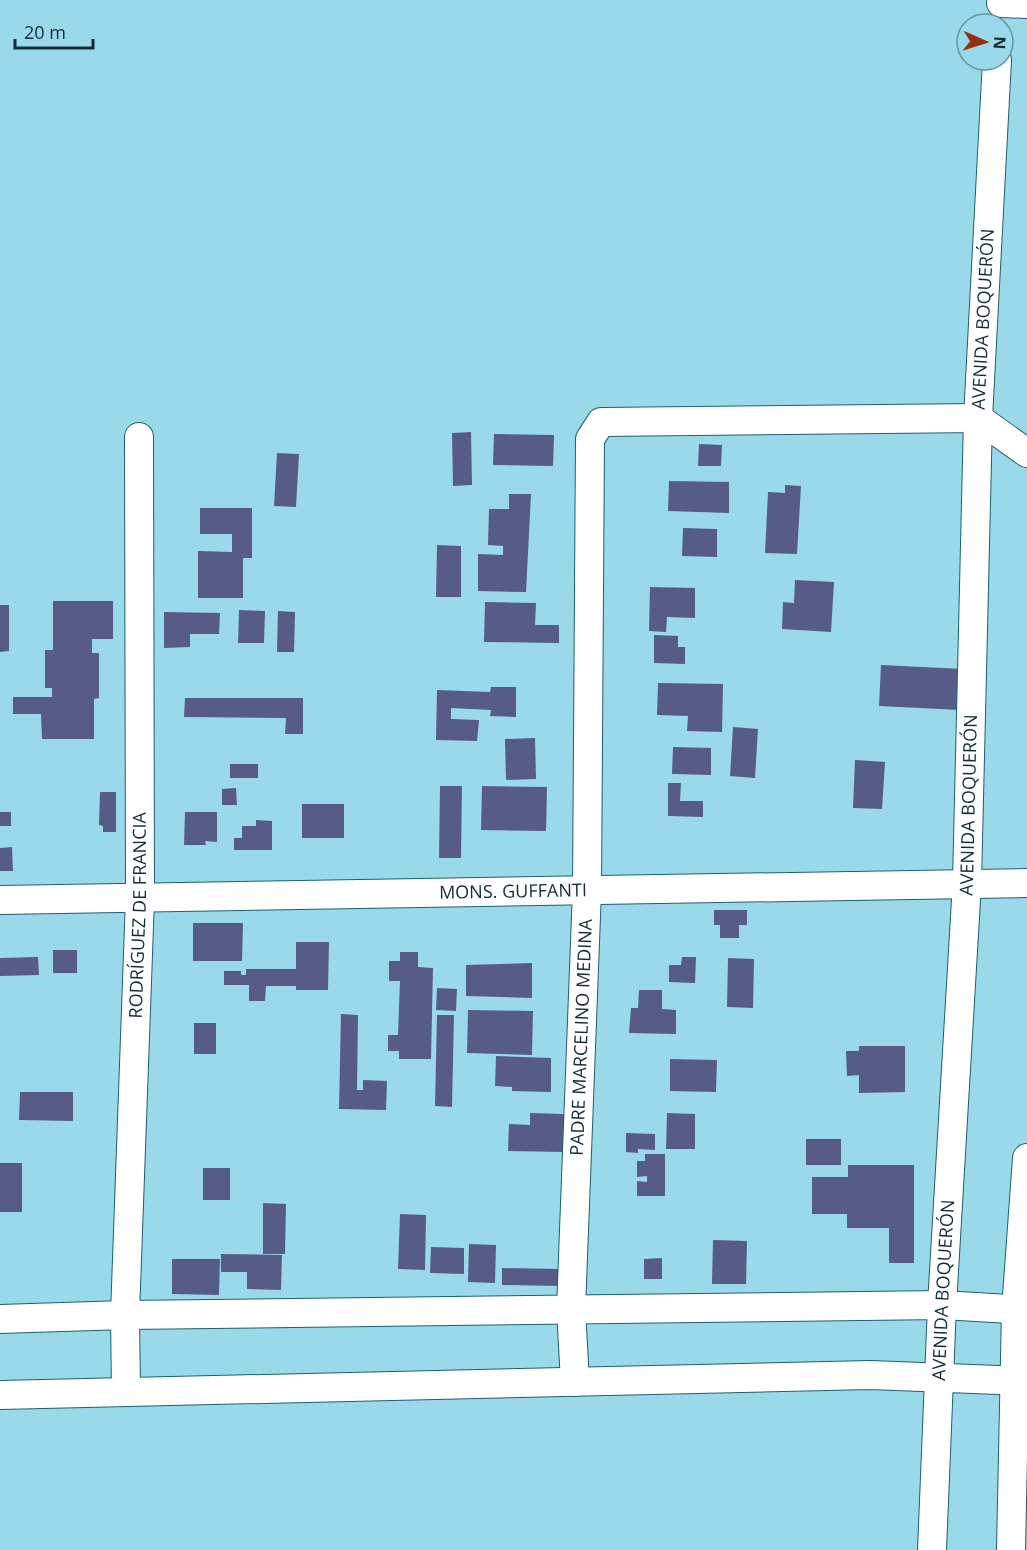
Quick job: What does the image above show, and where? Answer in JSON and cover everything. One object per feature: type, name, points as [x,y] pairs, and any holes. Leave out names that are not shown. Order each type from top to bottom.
[{"type":"street","name":"AVENIDA BOQUERÓN","points":[[932,1550],[942,1305],[968,883],[978,418],[996,72]]},
{"type":"street","name":"PADRE MARCELINO MEDINA","points":[[575,1382],[571,1309],[587,890],[590,440],[602,422],[978,418]]},
{"type":"street","points":[[978,418],[1027,453]]},
{"type":"street","name":"RODRÍGUEZ DE FRANCIA","points":[[126,1392],[125,1315],[140,898],[139,437]]},
{"type":"street","name":"MONS. GUFFANTI","points":[[0,900],[1027,883]]},
{"type":"street","points":[[1011,1550],[1021,1381],[1021,1310],[1027,1158]]},
{"type":"street","points":[[0,1318],[942,1305],[1021,1310]]},
{"type":"street","points":[[0,1395],[870,1375],[1021,1381]]},
{"type":"building","points":[[471,432],[472,485],[453,486],[452,433]]},
{"type":"building","points":[[494,434],[554,435],[553,466],[493,465]]},
{"type":"building","points":[[699,444],[722,445],[721,466],[698,466]]},
{"type":"building","points":[[277,453],[299,454],[296,507],[274,506]]},
{"type":"building","points":[[669,481],[729,482],[729,513],[668,511]]},
{"type":"building","points":[[785,485],[801,486],[797,554],[765,553],[768,492],[785,493]]},
{"type":"building","points":[[509,494],[531,494],[526,592],[478,591],[478,554],[503,555],[503,546],[488,545],[489,509],[509,509]]},
{"type":"building","points":[[200,508],[252,508],[252,558],[243,558],[243,598],[198,598],[198,551],[232,552],[232,534],[200,534]]},
{"type":"building","points":[[683,528],[717,529],[717,557],[682,556]]},
{"type":"building","points":[[437,545],[461,546],[461,597],[436,597]]},
{"type":"building","points":[[795,580],[834,582],[831,632],[782,629],[783,602],[794,603]]},
{"type":"building","points":[[650,587],[695,588],[695,618],[667,617],[666,632],[649,631]]},
{"type":"building","points":[[53,601],[113,601],[113,639],[92,639],[92,653],[99,653],[99,698],[94,699],[94,739],[42,739],[41,714],[13,714],[13,697],[52,697],[52,688],[45,688],[45,650],[53,650]]},
{"type":"building","points":[[485,602],[536,603],[535,625],[559,625],[559,643],[484,642]]},
{"type":"building","points":[[0,605],[9,605],[9,651],[0,652]]},
{"type":"building","points":[[239,610],[265,611],[264,643],[238,643]]},
{"type":"building","points":[[278,611],[295,612],[294,652],[277,652]]},
{"type":"building","points":[[164,612],[220,613],[219,634],[190,634],[190,647],[164,648]]},
{"type":"building","points":[[654,635],[678,636],[678,647],[685,647],[685,664],[654,663]]},
{"type":"building","points":[[881,665],[963,669],[960,710],[879,706]]},
{"type":"building","points":[[658,683],[723,684],[722,732],[687,731],[688,716],[657,715]]},
{"type":"building","points":[[491,687],[516,687],[516,717],[490,716],[491,710],[451,708],[451,719],[479,720],[477,741],[436,740],[437,690],[490,692]]},
{"type":"building","points":[[185,698],[303,698],[303,734],[285,734],[286,718],[184,717]]},
{"type":"building","points":[[733,727],[758,729],[755,778],[730,776]]},
{"type":"building","points":[[535,738],[536,779],[506,780],[505,739]]},
{"type":"building","points":[[673,747],[711,748],[711,775],[672,774]]},
{"type":"building","points":[[855,760],[885,762],[882,809],[853,808]]},
{"type":"building","points":[[230,764],[258,764],[258,778],[230,778]]},
{"type":"building","points":[[668,783],[681,783],[680,801],[703,801],[703,817],[668,816]]},
{"type":"building","points":[[440,786],[462,786],[461,858],[439,858]]},
{"type":"building","points":[[482,786],[547,787],[546,831],[481,830]]},
{"type":"building","points":[[236,788],[237,805],[222,805],[222,789]]},
{"type":"building","points":[[100,792],[116,792],[116,832],[103,832],[103,826],[99,825]]},
{"type":"building","points":[[302,804],[344,804],[344,838],[302,838]]},
{"type":"building","points":[[0,812],[11,812],[11,826],[0,826]]},
{"type":"building","points":[[185,812],[217,812],[217,842],[205,841],[206,845],[184,845]]},
{"type":"building","points":[[256,820],[272,821],[272,850],[234,850],[234,838],[242,838],[242,826],[256,826]]},
{"type":"building","points":[[12,847],[13,871],[0,871],[0,848]]},
{"type":"building","points":[[714,910],[747,910],[747,925],[739,925],[739,938],[720,938],[720,925],[714,925]]},
{"type":"building","points":[[193,923],[243,923],[242,961],[193,961]]},
{"type":"building","points":[[296,942],[329,942],[328,990],[296,990],[296,986],[266,986],[265,1001],[249,1001],[249,985],[224,985],[224,971],[241,971],[241,975],[246,975],[246,969],[296,969]]},
{"type":"building","points":[[53,950],[77,950],[77,973],[53,973]]},
{"type":"building","points":[[400,952],[418,952],[418,967],[433,968],[431,1059],[399,1059],[399,1051],[388,1051],[388,1035],[398,1035],[400,981],[389,981],[389,961],[400,961]]},
{"type":"building","points":[[38,957],[39,975],[0,976],[0,958]]},
{"type":"building","points":[[682,957],[696,957],[695,983],[669,982],[669,965],[681,965]]},
{"type":"building","points":[[728,958],[754,959],[753,1008],[727,1007]]},
{"type":"building","points":[[532,963],[532,998],[466,996],[466,965]]},
{"type":"building","points":[[437,988],[457,989],[456,1011],[436,1010]]},
{"type":"building","points":[[639,990],[662,990],[662,1009],[676,1010],[676,1034],[629,1033],[631,1008],[638,1008]]},
{"type":"building","points":[[468,1010],[533,1011],[532,1055],[467,1053]]},
{"type":"building","points":[[341,1014],[358,1015],[357,1090],[363,1090],[363,1080],[387,1081],[386,1110],[339,1109]]},
{"type":"building","points":[[437,1015],[454,1015],[452,1107],[435,1106]]},
{"type":"building","points":[[194,1023],[216,1023],[216,1054],[194,1054]]},
{"type":"building","points":[[859,1046],[905,1046],[905,1092],[859,1093],[859,1075],[847,1076],[846,1051],[859,1051]]},
{"type":"building","points":[[496,1056],[551,1058],[551,1092],[512,1091],[512,1087],[495,1086]]},
{"type":"building","points":[[670,1059],[717,1060],[716,1092],[670,1091]]},
{"type":"building","points":[[20,1092],[73,1092],[73,1121],[19,1120]]},
{"type":"building","points":[[530,1113],[564,1114],[564,1152],[508,1151],[509,1124],[530,1125]]},
{"type":"building","points":[[667,1113],[695,1114],[695,1149],[666,1149]]},
{"type":"building","points":[[626,1133],[655,1134],[655,1150],[638,1149],[638,1153],[626,1152]]},
{"type":"building","points":[[806,1139],[841,1139],[841,1165],[806,1165]]},
{"type":"building","points":[[645,1154],[665,1154],[665,1196],[637,1196],[637,1181],[647,1182],[647,1176],[637,1177],[637,1161],[645,1161]]},
{"type":"building","points":[[0,1163],[22,1163],[22,1212],[0,1212]]},
{"type":"building","points":[[848,1165],[914,1165],[914,1263],[889,1263],[889,1228],[847,1228],[847,1214],[812,1214],[812,1177],[848,1177]]},
{"type":"building","points":[[203,1168],[230,1168],[230,1200],[203,1200]]},
{"type":"building","points":[[263,1203],[286,1204],[285,1254],[263,1254]]},
{"type":"building","points":[[400,1214],[426,1215],[425,1270],[398,1269]]},
{"type":"building","points":[[713,1240],[747,1241],[746,1284],[712,1284]]},
{"type":"building","points":[[469,1244],[496,1245],[495,1283],[468,1282]]},
{"type":"building","points":[[431,1247],[464,1248],[464,1274],[430,1273]]},
{"type":"building","points":[[221,1254],[282,1255],[281,1290],[247,1289],[247,1272],[221,1272]]},
{"type":"building","points":[[662,1258],[662,1279],[644,1279],[644,1259]]},
{"type":"building","points":[[172,1259],[220,1259],[219,1295],[172,1294]]},
{"type":"building","points":[[502,1268],[561,1269],[561,1286],[502,1285]]}]
